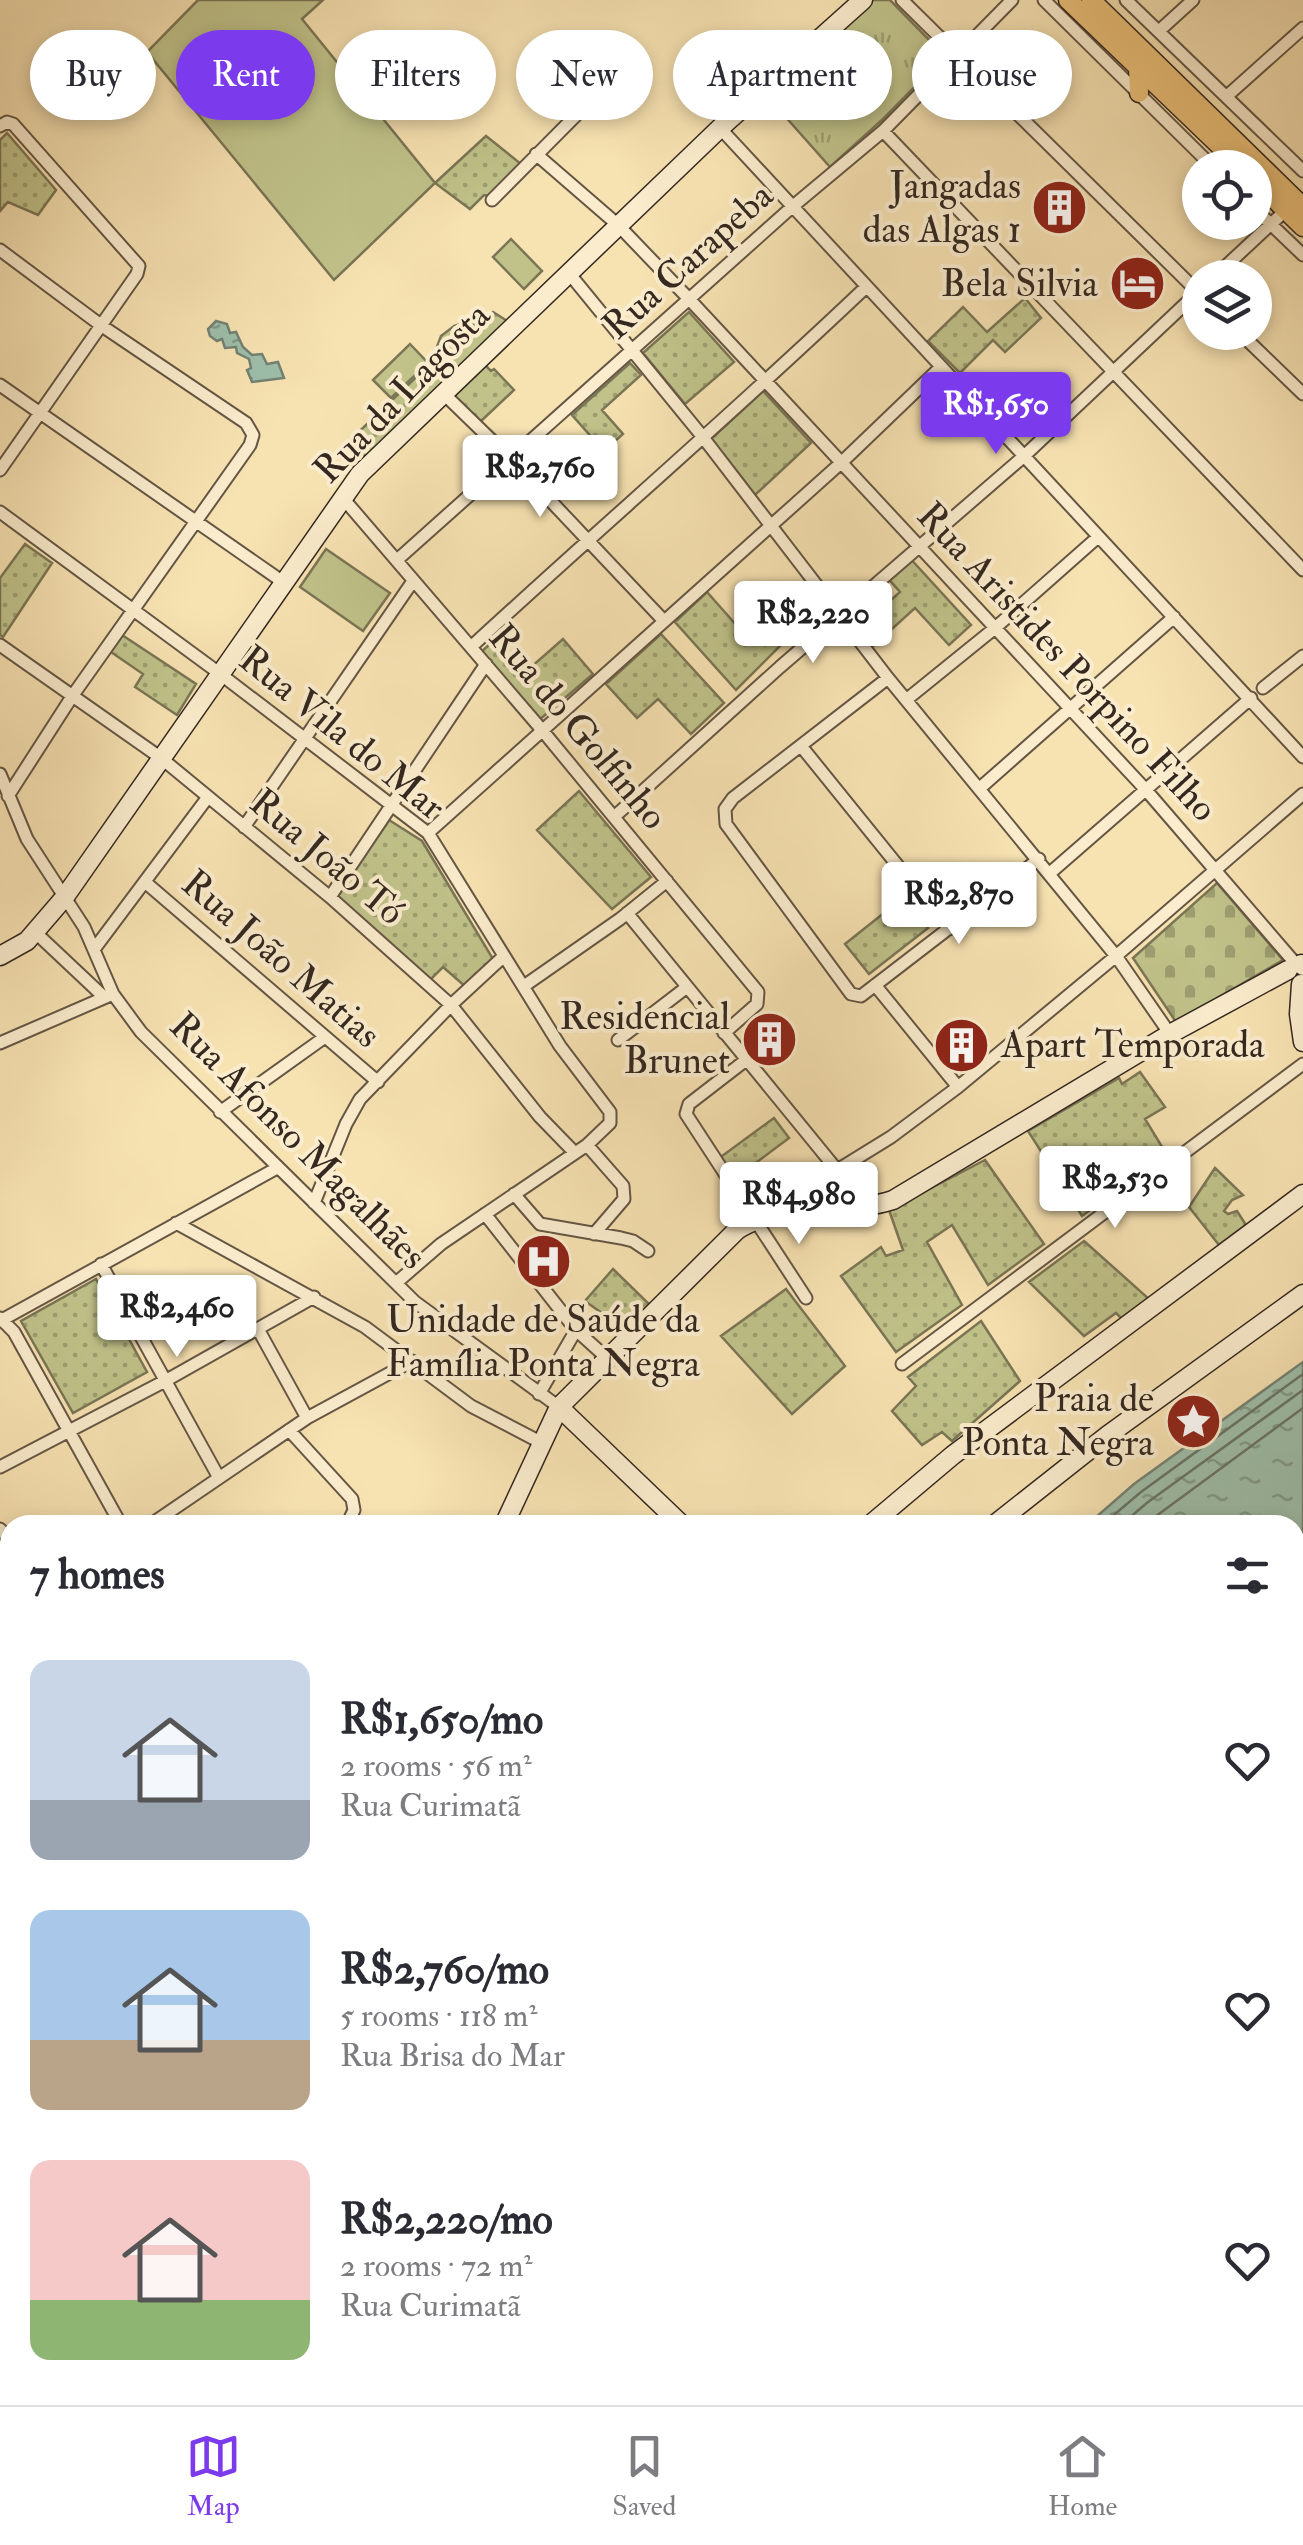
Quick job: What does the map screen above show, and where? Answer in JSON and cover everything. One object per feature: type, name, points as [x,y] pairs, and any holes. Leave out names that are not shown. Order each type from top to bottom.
[{"type":"main road","points":[[1068,0],[1224,150]]},
{"type":"main road","points":[[1091,0],[1294,208],[1303,227]]},
{"type":"main road","points":[[1138,68],[1139,93]]},
{"type":"main road","points":[[1272,192],[1294,208]]},
{"type":"street","points":[[902,0],[932,30]]},
{"type":"street","name":"Rua Carapeba","points":[[983,30],[1012,0]]},
{"type":"street","points":[[1044,0],[1196,150]]},
{"type":"street","points":[[1126,0],[1303,171]]},
{"type":"street","points":[[1160,30],[1193,0]]},
{"type":"street","name":"Rua da Lagosta","points":[[0,956],[36,932],[64,898],[342,497],[564,272],[856,2]]},
{"type":"street","points":[[1227,96],[1303,28]]},
{"type":"street","name":"Rua Carapeba","points":[[396,560],[912,102]]},
{"type":"street","points":[[492,200],[570,120]]},
{"type":"street","points":[[1023,120],[1182,275]]},
{"type":"street","points":[[0,470],[138,270],[136,260],[13,124],[2,124]]},
{"type":"street","points":[[720,128],[1303,757]]},
{"type":"street","points":[[883,131],[1303,570]]},
{"type":"street","name":"Rua Aristides Porpino Filho","points":[[536,154],[618,225],[842,462],[1146,790],[1217,870],[1295,972]]},
{"type":"street","points":[[1272,222],[1294,208]]},
{"type":"street","points":[[1272,225],[1303,255]]},
{"type":"street","points":[[1232,260],[1252,240]]},
{"type":"street","points":[[0,250],[252,430],[250,445],[73,695],[8,796]]},
{"type":"street","points":[[510,320],[564,272],[702,436],[888,678],[1050,873],[1116,956],[1170,1034]]},
{"type":"street","points":[[471,647],[866,287]]},
{"type":"street","points":[[614,817],[1115,374],[1182,309]]},
{"type":"street","points":[[1258,350],[1303,394]]},
{"type":"street","points":[[428,833],[842,462],[941,367]]},
{"type":"street","points":[[0,385],[283,582]]},
{"type":"street","points":[[442,392],[664,621]]},
{"type":"street","name":"Rua do Golfinho","points":[[342,497],[542,730],[758,992],[758,1002],[724,1033]]},
{"type":"street","name":"Rua Vila do Mar","points":[[0,512],[428,833],[560,1046],[612,1115],[587,1145]]},
{"type":"street","points":[[906,700],[995,628],[1098,536]]},
{"type":"street","points":[[244,826],[414,580]]},
{"type":"street","points":[[980,788],[1174,616]]},
{"type":"street","name":"Rua João Tó","points":[[0,645],[162,758],[330,897],[451,1004],[540,1116],[575,1153]]},
{"type":"street","points":[[1263,688],[1303,656]]},
{"type":"street","points":[[330,897],[486,664]]},
{"type":"street","points":[[888,678],[733,798],[724,816],[726,824],[851,994],[858,997],[875,985],[1039,860]]},
{"type":"street","points":[[1050,873],[1251,698]]},
{"type":"street","points":[[801,746],[949,929]]},
{"type":"street","name":"Rua Afonso Magalhães","points":[[0,774],[16,818],[95,948],[108,996]]},
{"type":"street","points":[[509,1515],[559,1407],[717,1248],[759,1217],[891,1137],[958,1087],[1303,794]]},
{"type":"street","points":[[95,948],[208,797]]},
{"type":"street","points":[[0,824],[16,818]]},
{"type":"street","points":[[524,986],[667,881]]},
{"type":"street","name":"Rua João Matias","points":[[144,882],[378,1082]]},
{"type":"street","points":[[627,913],[837,1170]]},
{"type":"street","name":"Rua Afonso Magalhães","points":[[36,932],[108,996],[220,1112],[424,1310],[559,1407],[655,1489],[674,1515]]},
{"type":"street","points":[[314,1203],[360,1099],[451,1004],[504,956]]},
{"type":"street","points":[[759,1217],[867,1207],[893,1200],[1170,1034],[1295,972],[1303,1042]]},
{"type":"street","points":[[875,985],[958,1087]]},
{"type":"street","points":[[618,1040],[687,987]]},
{"type":"street","points":[[0,1043],[108,996]]},
{"type":"street","points":[[220,1112],[325,1037]]},
{"type":"street","points":[[746,1060],[686,1110],[759,1217],[806,1298]]},
{"type":"street","points":[[902,1364],[1303,1064]]},
{"type":"street","points":[[396,1284],[441,1244],[587,1145],[625,1189],[624,1199],[594,1234]]},
{"type":"street","points":[[114,1515],[14,1332],[1,1319],[277,1168]]},
{"type":"street","points":[[514,1194],[540,1224],[634,1241],[648,1250]]},
{"type":"street","points":[[882,1515],[952,1456],[1303,1194]]},
{"type":"street","points":[[485,1214],[576,1330],[608,1358]]},
{"type":"street","points":[[176,1223],[314,1297],[412,1361],[471,1406],[542,1443]]},
{"type":"street","points":[[101,1264],[218,1476]]},
{"type":"street","points":[[0,1467],[314,1297]]},
{"type":"street","points":[[1007,1515],[1108,1435],[1303,1297]]},
{"type":"street","points":[[1017,1515],[1303,1297]]},
{"type":"street","points":[[258,1329],[307,1418]]},
{"type":"street","points":[[539,1394],[576,1330]]},
{"type":"street","points":[[164,1515],[307,1418],[412,1361]]},
{"type":"street","points":[[289,1430],[352,1499],[352,1515]]},
{"type":"green space","points":[[198,0],[323,0],[302,19],[311,30],[176,30],[176,87],[156,63],[156,43]]},
{"type":"green space","points":[[873,0],[890,0],[919,30],[912,30],[912,90],[892,110],[892,30],[843,30]]},
{"type":"green space","points":[[315,35],[335,60],[335,120],[384,120],[435,183],[334,280],[203,120],[315,120]]},
{"type":"green space","points":[[788,120],[882,120],[830,167]]},
{"type":"green space","points":[[7,133],[56,190],[38,215],[8,202],[0,211],[0,140]]},
{"type":"green space","points":[[486,136],[521,164],[470,209],[435,183]]},
{"type":"green space","points":[[511,239],[542,271],[524,289],[493,257]]},
{"type":"green space","points":[[1025,298],[1041,318],[1005,352],[993,340],[960,373],[928,341],[963,307],[987,332]]},
{"type":"green space","points":[[493,312],[509,322],[368,458],[347,443],[431,363],[441,336],[471,320],[475,326]]},
{"type":"green space","points":[[689,312],[734,362],[685,404],[643,353]]},
{"type":"green space","points":[[410,344],[428,363],[391,398],[373,380]]},
{"type":"green space","points":[[630,363],[641,375],[602,410],[623,434],[604,451],[572,415]]},
{"type":"green space","points":[[484,364],[514,390],[479,423],[452,394]]},
{"type":"green space","points":[[763,391],[811,443],[755,495],[711,439]]},
{"type":"green space","points":[[25,544],[52,563],[3,637],[0,578]]},
{"type":"green space","points":[[326,549],[390,593],[363,631],[300,587]]},
{"type":"green space","points":[[908,556],[971,625],[949,645],[915,608],[871,648],[856,632],[900,592],[886,576]]},
{"type":"green space","points":[[707,592],[754,645],[773,629],[784,642],[736,690],[675,622]]},
{"type":"green space","points":[[119,633],[196,684],[177,715],[135,687],[143,674],[108,650]]},
{"type":"green space","points":[[661,634],[724,703],[691,734],[658,699],[637,718],[606,684]]},
{"type":"green space","points":[[563,639],[593,674],[538,721],[480,653],[492,642],[521,676]]},
{"type":"green space","points":[[579,791],[651,877],[612,909],[537,830]]},
{"type":"green space","points":[[389,820],[422,841],[493,959],[467,988],[443,967],[428,982],[336,897]]},
{"type":"green space","points":[[1217,883],[1283,960],[1176,1022],[1133,958]]},
{"type":"green space","points":[[904,897],[928,928],[869,974],[845,944]]},
{"type":"green space","points":[[1140,1072],[1165,1107],[1145,1119],[1167,1155],[1082,1216],[1028,1131],[1119,1078],[1122,1084]]},
{"type":"green space","points":[[774,1118],[789,1138],[733,1180],[718,1159]]},
{"type":"green space","points":[[985,1160],[1044,1244],[988,1285],[952,1225],[927,1242],[962,1305],[896,1352],[841,1276],[881,1247],[886,1256],[903,1250],[889,1210]]},
{"type":"green space","points":[[1215,1168],[1243,1195],[1232,1200],[1224,1211],[1237,1211],[1246,1225],[1219,1245],[1189,1207]]},
{"type":"green space","points":[[1084,1241],[1149,1299],[1121,1318],[1116,1313],[1084,1336],[1029,1282]]},
{"type":"green space","points":[[613,1269],[651,1306],[627,1331],[585,1301]]},
{"type":"green space","points":[[96,1279],[147,1372],[73,1413],[21,1321]]},
{"type":"green space","points":[[786,1289],[845,1366],[792,1414],[721,1336]]},
{"type":"green space","points":[[981,1321],[1020,1381],[952,1441],[942,1432],[922,1445],[892,1411],[916,1386],[908,1377]]},
{"type":"water","points":[[216,321],[227,324],[230,333],[236,332],[252,355],[262,354],[267,364],[278,362],[284,378],[252,382],[247,370],[251,368],[249,359],[237,353],[236,347],[225,348],[222,339],[217,341],[210,336],[208,329]]},
{"type":"water","points":[[1303,1362],[1303,1515],[1098,1515],[1134,1484]]},
{"type":"place","name":"Jangadas das Algas 1","points":[[1060,208]]},
{"type":"place","name":"Bela Silvia","points":[[1137,284]]},
{"type":"place","name":"Residencial Brunet","points":[[769,1039]]},
{"type":"place","name":"Apart Temporada","points":[[962,1045]]},
{"type":"place","name":"Unidade de Saúde da Família Ponta Negra","points":[[543,1262]]},
{"type":"place","name":"Praia de Ponta Negra","points":[[1193,1421]]}]
